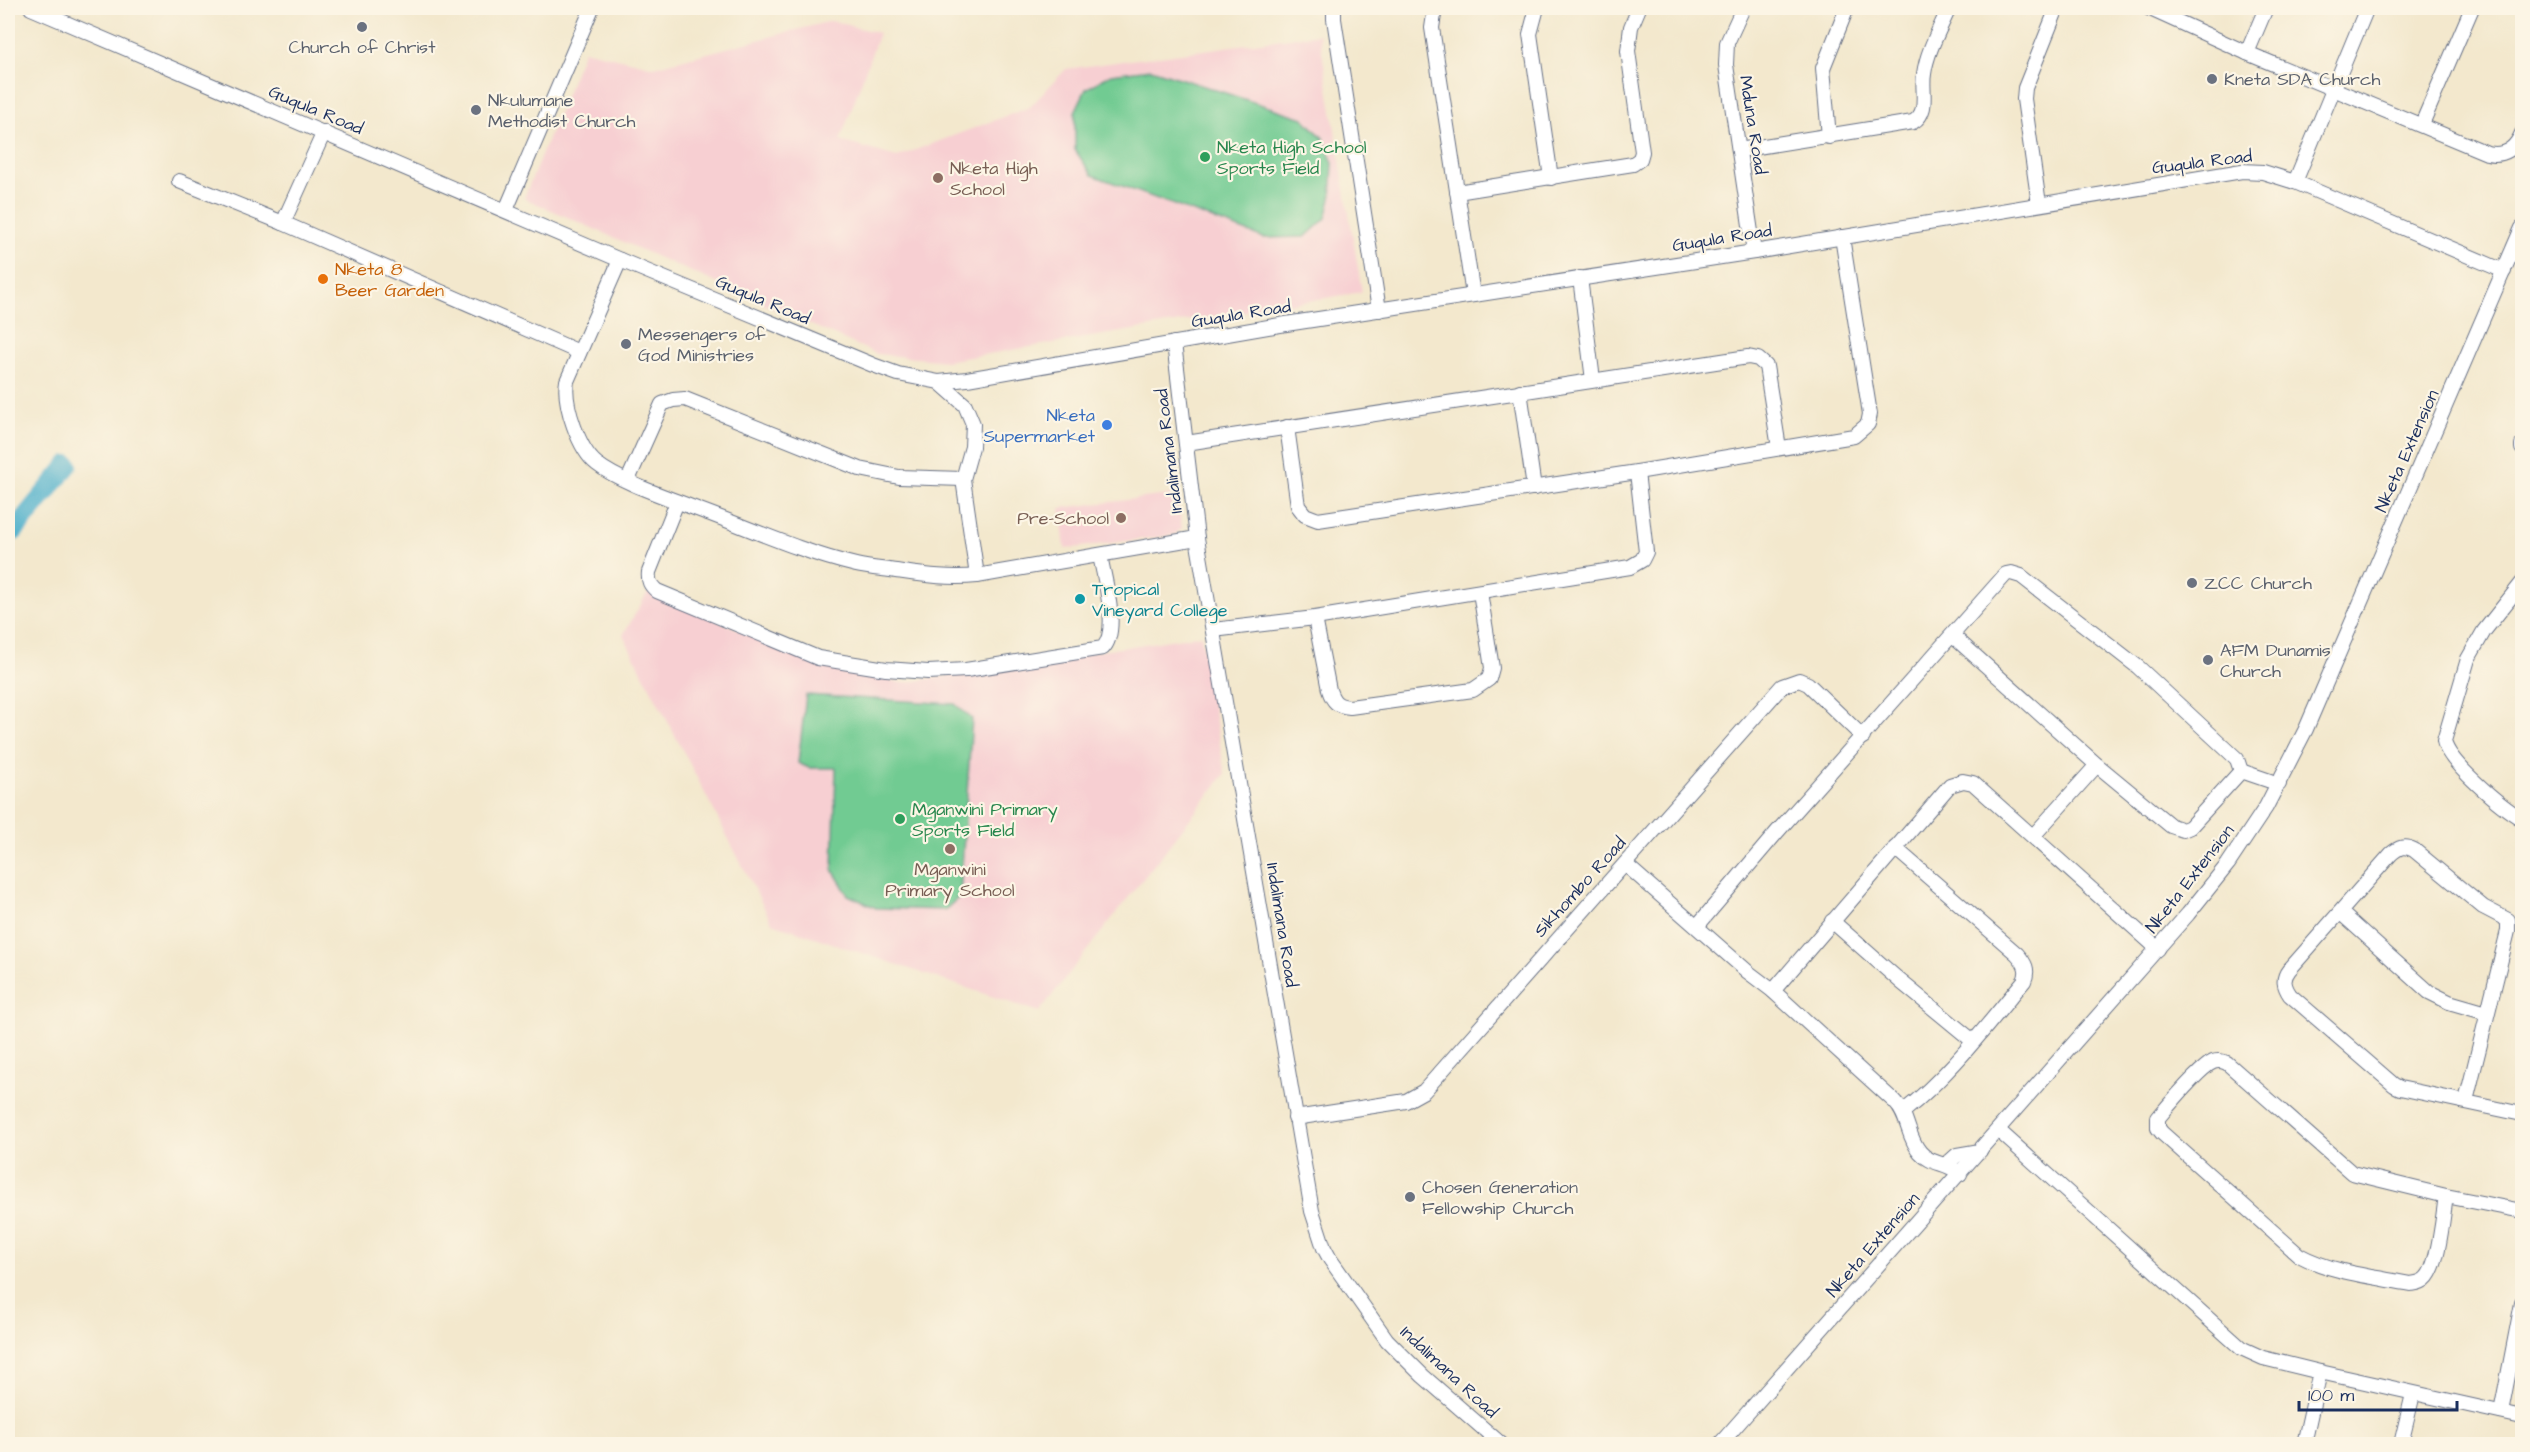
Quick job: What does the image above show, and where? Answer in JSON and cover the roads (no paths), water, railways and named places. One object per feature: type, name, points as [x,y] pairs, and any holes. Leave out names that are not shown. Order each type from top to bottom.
[{"type":"street","name":"Guqula Road","points":[[31,8],[873,366],[898,374],[939,382],[1754,252],[2242,171],[2264,172],[2295,182],[2504,271]]},
{"type":"street","points":[[506,210],[592,8]]},
{"type":"street","points":[[1334,8],[1379,310]]},
{"type":"street","points":[[1435,8],[1432,28],[1473,295]]},
{"type":"street","points":[[1537,8],[1530,34],[1551,178]]},
{"type":"street","points":[[1457,192],[1633,164],[1640,159],[1642,152],[1628,39],[1640,8]]},
{"type":"street","name":"Mduna Road","points":[[1743,8],[1727,43],[1726,55],[1754,252]]},
{"type":"street","points":[[1829,137],[1823,68],[1847,8]]},
{"type":"street","points":[[1739,150],[1829,137],[1918,119],[1923,109],[1925,65],[1949,8]]},
{"type":"street","points":[[2039,204],[2024,99],[2025,88],[2057,8]]},
{"type":"street","points":[[2247,53],[2266,8]]},
{"type":"street","points":[[2295,182],[2367,8]]},
{"type":"street","points":[[2422,124],[2472,8]]},
{"type":"street","points":[[2157,9],[2247,53],[2491,154],[2504,153],[2514,147],[2523,133]]},
{"type":"street","points":[[284,223],[324,132]]},
{"type":"street","points":[[178,181],[284,223],[579,352]]},
{"type":"street","name":"Nketa Extension","points":[[1720,1444],[2158,949],[2228,864],[2279,784],[2321,697],[2523,228]]},
{"type":"street","points":[[1287,427],[1298,506],[1305,515],[1318,520],[1637,472],[1854,435],[1868,424],[1869,402],[1842,237]]},
{"type":"street","points":[[620,260],[579,352],[566,389],[569,412],[584,447],[591,458],[603,468],[677,502],[780,541],[845,562],[941,578],[977,576],[1197,538]]},
{"type":"street","points":[[1580,278],[1593,380]]},
{"type":"street","name":"Indalimana Road","points":[[1174,343],[1197,538],[1312,1211],[1330,1259],[1392,1346],[1501,1444]]},
{"type":"street","points":[[1186,443],[1754,357],[1764,363],[1767,370],[1779,448]]},
{"type":"street","points":[[939,382],[965,405],[973,424],[972,447],[963,479],[977,576]]},
{"type":"street","points":[[1520,391],[1534,488]]},
{"type":"street","points":[[628,480],[659,409],[667,401],[679,399],[860,469],[899,477],[963,479]]},
{"type":"street","points":[[1213,630],[1315,618],[1630,567],[1645,557],[1646,541],[1637,472]]},
{"type":"street","points":[[677,502],[649,572],[648,579],[657,591],[818,658],[886,669],[928,672],[966,670],[1103,648],[1108,643],[1112,628],[1100,555]]},
{"type":"street","points":[[1698,926],[1777,832],[1953,636],[2002,576],[2011,573],[2021,576],[2143,671],[2237,759],[2241,771]]},
{"type":"street","points":[[2523,583],[2484,631],[2468,659],[2444,741],[2445,749],[2457,765],[2523,819]]},
{"type":"street","points":[[1315,618],[1329,690],[1332,698],[1341,706],[1350,707],[1473,690],[1489,680],[1492,668],[1480,592]]},
{"type":"street","points":[[1953,636],[2164,822],[2183,830],[2195,823],[2241,771]]},
{"type":"street","name":"Sikhombo Road","points":[[1295,1118],[1370,1108],[1415,1098],[1434,1080],[1530,968],[1626,864],[1775,692],[1789,682],[1799,680],[1808,684],[1863,737]]},
{"type":"street","points":[[2034,835],[2097,765]]},
{"type":"street","points":[[2241,771],[2279,784]]},
{"type":"street","points":[[1773,991],[1950,785],[1963,781],[1973,783],[2034,835],[2158,949]]},
{"type":"street","points":[[2466,1101],[2508,931],[2508,920],[2483,907],[2414,850],[2405,846],[2396,850],[2286,974],[2284,981],[2287,990],[2394,1085],[2523,1114]]},
{"type":"street","points":[[1895,848],[2017,954],[2025,964],[2026,973],[2024,981],[1937,1082],[1904,1111]]},
{"type":"street","points":[[1626,864],[1748,972],[1773,991],[1904,1111],[1911,1136],[1919,1151],[1934,1163],[1947,1164],[1960,1174]]},
{"type":"street","points":[[2341,913],[2430,992],[2449,1002],[2487,1013]]},
{"type":"street","points":[[1832,921],[1973,1041]]},
{"type":"street","points":[[2446,1196],[2434,1264],[2426,1279],[2411,1284],[2314,1262],[2299,1255],[2162,1133],[2158,1128],[2158,1118],[2205,1067],[2215,1061],[2221,1061],[2227,1063],[2352,1173],[2446,1196],[2523,1211]]},
{"type":"street","points":[[1998,1130],[2231,1341],[2263,1358],[2413,1394],[2523,1417]]},
{"type":"street","points":[[1947,1164],[1957,1155],[1980,1151]]},
{"type":"street","points":[[2501,1412],[2522,1306]]},
{"type":"street","points":[[2304,1444],[2320,1372]]},
{"type":"street","points":[[2401,1444],[2413,1394]]},
{"type":"waterway","points":[[8,529],[14,531],[68,465]]},
{"type":"place","name":"Church of Christ","points":[[362,27]]},
{"type":"place","name":"Kneta SDA Church","points":[[2212,79]]},
{"type":"place","name":"Nkulumane Methodist Church","points":[[476,110]]},
{"type":"place","name":"Nketa High School Sports Field","points":[[1205,157]]},
{"type":"place","name":"Nketa High School","points":[[938,178]]},
{"type":"place","name":"Nketa 8 Beer Garden","points":[[323,279]]},
{"type":"place","name":"Messengers of God Ministries","points":[[626,344]]},
{"type":"place","name":"Nketa Supermarket","points":[[1107,425]]},
{"type":"place","name":"Pre-School","points":[[1121,518]]},
{"type":"place","name":"ZCC Church","points":[[2192,583]]},
{"type":"place","name":"Tropical Vineyard College","points":[[1080,599]]},
{"type":"place","name":"AFM Dunamis Church","points":[[2208,660]]},
{"type":"place","name":"Mganwini Primary Sports Field","points":[[900,819]]},
{"type":"place","name":"Mganwini Primary School","points":[[950,849]]},
{"type":"place","name":"Chosen Generation Fellowship Church","points":[[1410,1197]]}]
